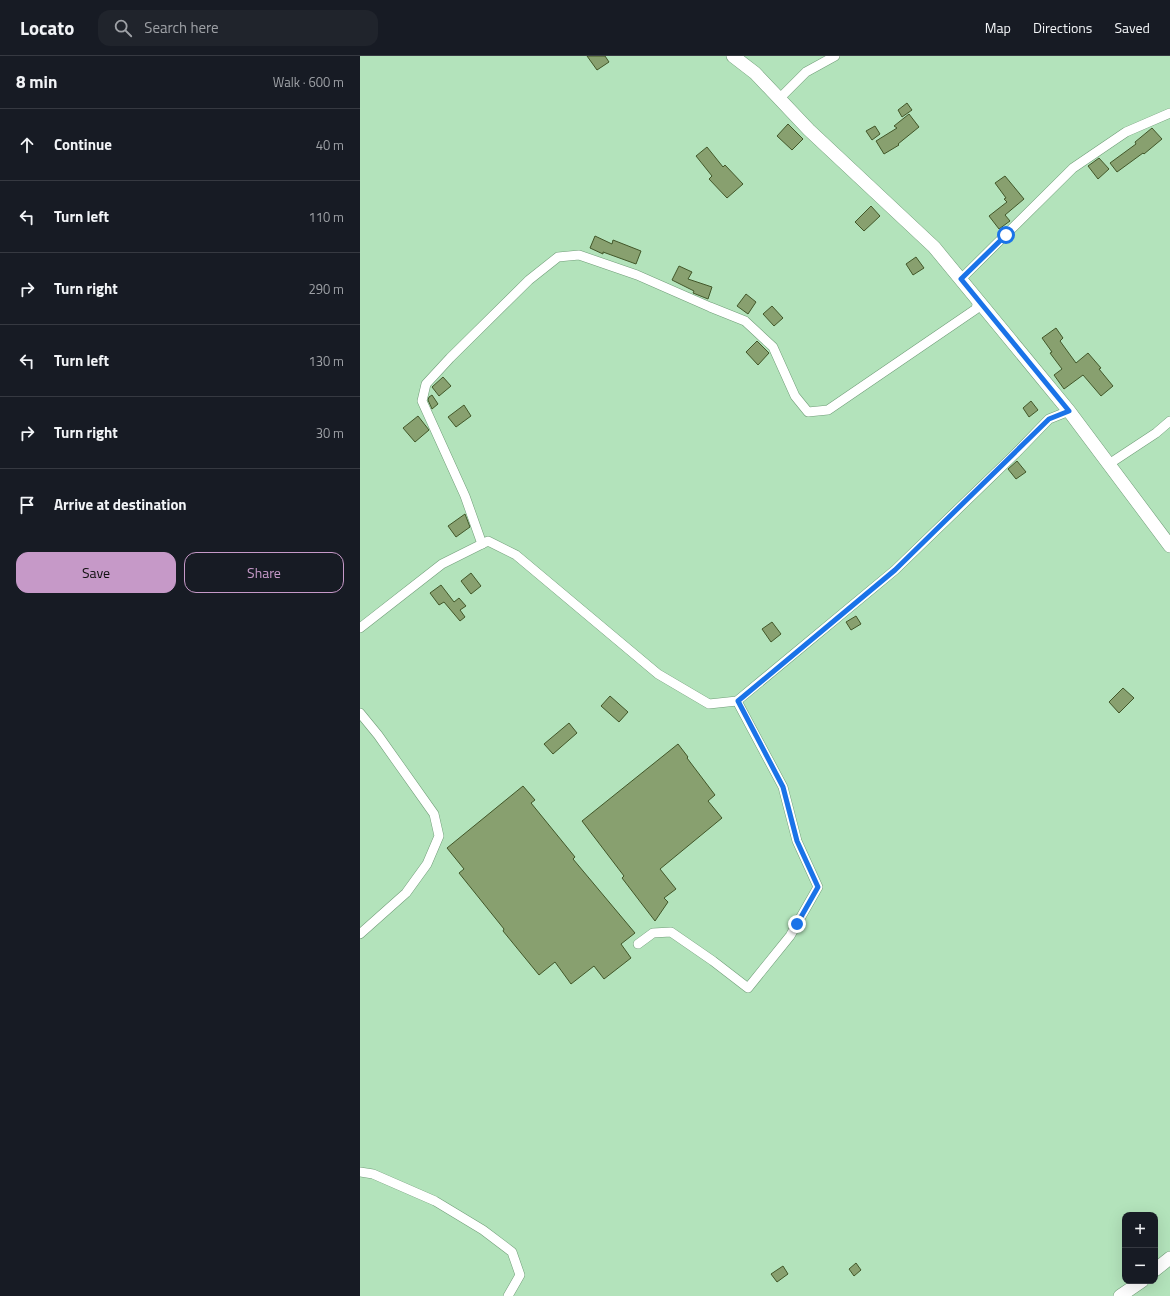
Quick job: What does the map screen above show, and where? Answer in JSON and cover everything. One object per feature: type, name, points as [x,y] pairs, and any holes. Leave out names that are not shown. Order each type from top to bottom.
[{"type":"street","points":[[733,56],[755,73],[810,130],[934,247],[1069,411],[1170,546]]},
{"type":"street","points":[[780,99],[806,72],[835,56]]},
{"type":"street","points":[[961,279],[1073,168],[1126,132],[1170,113]]},
{"type":"street","points":[[482,544],[465,496],[422,402],[426,384],[450,358],[529,280],[558,257],[579,255],[637,275],[710,308],[745,321],[773,346],[795,396],[808,412],[828,410],[976,309],[978,300]]},
{"type":"street","points":[[360,628],[442,564],[488,541],[516,555],[658,674],[709,704],[738,701],[895,570],[1049,419],[1069,411]]},
{"type":"street","points":[[1109,464],[1156,433],[1170,421]]},
{"type":"street","points":[[638,944],[653,933],[671,932],[713,961],[748,988],[790,936],[818,887],[797,841],[783,787],[738,701]]},
{"type":"street","points":[[360,713],[378,735],[434,814],[439,836],[427,864],[406,893],[360,934]]},
{"type":"street","points":[[360,1172],[374,1174],[435,1201],[483,1230],[512,1252],[520,1275],[508,1296]]},
{"type":"street","points":[[1158,1268],[1170,1258]]},
{"type":"street","points":[[1120,1296],[1138,1284]]},
{"type":"building","points":[[587,56],[605,56],[609,62],[597,70]]},
{"type":"building","points":[[907,103],[912,110],[902,117],[898,110]]},
{"type":"building","points":[[909,114],[919,127],[898,144],[899,145],[884,154],[876,141],[897,128],[894,126]]},
{"type":"building","points":[[788,124],[803,139],[792,150],[777,136]]},
{"type":"building","points":[[875,126],[880,134],[872,140],[866,131]]},
{"type":"building","points":[[1152,128],[1162,139],[1144,154],[1143,153],[1117,172],[1110,163],[1136,144],[1135,142]]},
{"type":"building","points":[[707,147],[723,167],[725,165],[743,184],[727,198],[709,179],[712,176],[696,156]]},
{"type":"building","points":[[1099,158],[1109,169],[1098,179],[1088,166]]},
{"type":"building","points":[[1005,176],[1024,199],[1005,215],[1010,221],[999,229],[989,216],[1007,202],[1004,199],[1006,198],[995,183]]},
{"type":"building","points":[[871,206],[880,216],[864,231],[855,222]]},
{"type":"building","points":[[595,236],[612,244],[613,240],[641,251],[636,264],[603,252],[603,254],[590,248]]},
{"type":"building","points":[[916,257],[924,268],[913,275],[906,264]]},
{"type":"building","points":[[679,266],[692,272],[688,279],[712,287],[708,299],[693,293],[694,291],[672,280]]},
{"type":"building","points":[[746,294],[756,302],[748,314],[737,306]]},
{"type":"building","points":[[772,306],[783,318],[774,326],[763,314]]},
{"type":"building","points":[[1056,328],[1063,338],[1060,341],[1076,363],[1088,353],[1101,368],[1099,369],[1113,386],[1101,396],[1083,375],[1064,389],[1054,375],[1062,369],[1050,353],[1052,352],[1042,338]]},
{"type":"building","points":[[757,341],[769,353],[758,365],[746,352]]},
{"type":"building","points":[[443,377],[451,386],[439,396],[432,387]]},
{"type":"building","points":[[432,395],[438,404],[432,409],[428,400]]},
{"type":"building","points":[[1031,401],[1038,410],[1029,417],[1023,408]]},
{"type":"building","points":[[464,405],[471,416],[456,427],[448,417]]},
{"type":"building","points":[[418,416],[429,430],[415,442],[403,428]]},
{"type":"building","points":[[1017,461],[1026,472],[1016,479],[1008,469]]},
{"type":"building","points":[[465,514],[470,527],[456,537],[448,526]]},
{"type":"building","points":[[471,573],[481,586],[471,594],[461,581]]},
{"type":"building","points":[[441,585],[454,602],[459,598],[466,606],[460,610],[465,617],[460,621],[444,602],[439,605],[430,593]]},
{"type":"building","points":[[856,616],[861,624],[851,630],[846,622]]},
{"type":"building","points":[[772,622],[781,634],[771,642],[762,629]]},
{"type":"building","points":[[1123,688],[1134,698],[1119,713],[1109,702]]},
{"type":"building","points":[[610,696],[628,712],[619,722],[601,706]]},
{"type":"building","points":[[569,723],[577,733],[553,754],[544,744]]},
{"type":"building","points":[[678,744],[715,795],[708,801],[722,818],[660,869],[676,889],[664,898],[668,902],[655,921],[622,878],[624,876],[582,821]]},
{"type":"building","points":[[523,786],[535,800],[531,803],[575,857],[573,859],[635,933],[621,944],[631,958],[604,979],[594,966],[571,984],[555,962],[539,975],[459,873],[464,869],[447,848]]},
{"type":"building","points":[[856,1263],[861,1270],[854,1276],[849,1269]]},
{"type":"building","points":[[783,1266],[788,1274],[777,1282],[771,1274]]},
{"type":"route","points":[[797,924],[818,887],[797,841],[783,787],[738,701],[895,570],[1049,419],[1069,411],[961,279],[1006,235]]}]
